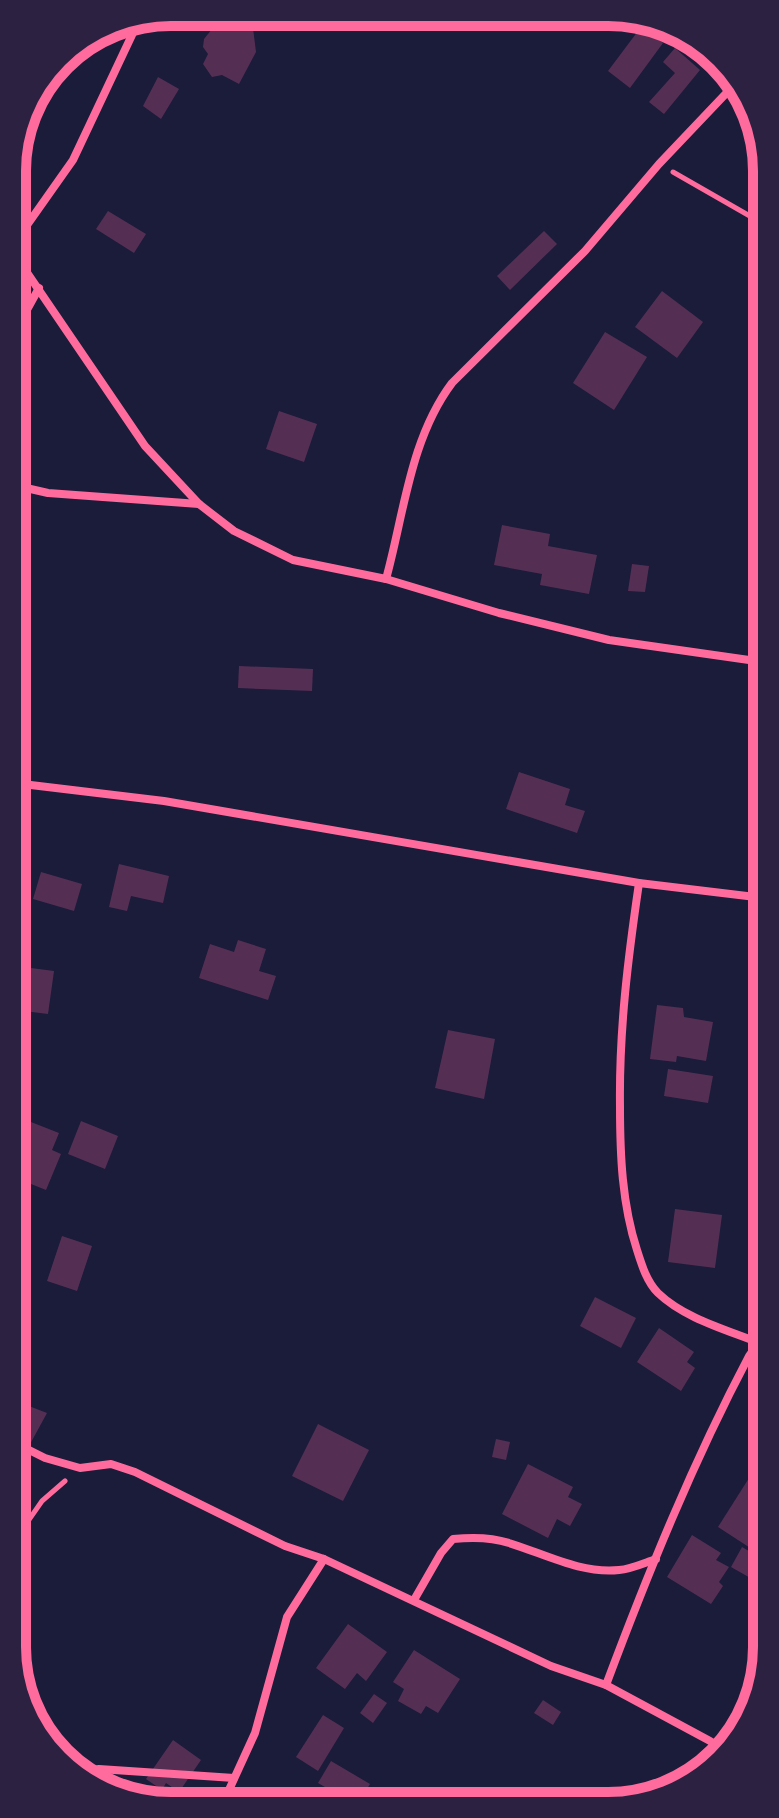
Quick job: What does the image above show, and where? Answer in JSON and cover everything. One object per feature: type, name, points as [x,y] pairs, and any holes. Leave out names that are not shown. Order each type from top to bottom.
[{"type":"street","points":[[26,227],[73,160],[134,31]]},
{"type":"street","points":[[386,579],[412,468],[435,405],[452,383],[585,251],[659,164],[728,91]]},
{"type":"street","points":[[26,270],[145,446],[199,504],[234,531],[293,560],[386,579],[499,613],[609,640],[753,661]]},
{"type":"street","points":[[26,312],[39,288]]},
{"type":"street","points":[[26,488],[48,493],[199,504]]},
{"type":"street","points":[[26,784],[164,801],[639,883],[753,897]]},
{"type":"street","points":[[639,883],[625,976],[619,1052],[620,1152],[630,1227],[644,1273],[657,1292],[679,1309],[753,1339]]},
{"type":"street","points":[[606,1685],[709,1431],[753,1353]]},
{"type":"street","points":[[26,1448],[45,1458],[80,1468],[111,1464],[135,1472],[285,1546],[324,1559],[551,1666],[606,1685],[715,1744]]},
{"type":"street","points":[[414,1600],[441,1553],[453,1539],[475,1537],[507,1542],[592,1569],[621,1570],[656,1559]]},
{"type":"street","points":[[228,1792],[255,1733],[287,1617],[324,1559]]},
{"type":"street","points":[[95,1770],[234,1778]]},
{"type":"path","points":[[659,164],[753,218]]},
{"type":"path","points":[[26,1524],[42,1501],[80,1468]]},
{"type":"building","points":[[216,26],[253,26],[256,52],[239,84],[222,75],[212,77],[203,64],[208,54],[203,47],[204,39]]},
{"type":"building","points":[[639,30],[663,43],[630,88],[608,71]]},
{"type":"building","points":[[675,48],[700,70],[664,114],[649,102],[675,73],[663,62]]},
{"type":"building","points":[[158,77],[179,89],[161,119],[143,106]]},
{"type":"building","points":[[108,211],[146,234],[134,253],[96,229]]},
{"type":"building","points":[[544,231],[557,244],[510,290],[497,276]]},
{"type":"building","points":[[662,291],[703,322],[677,358],[635,327]]},
{"type":"building","points":[[605,332],[647,357],[614,410],[573,383]]},
{"type":"building","points":[[279,411],[317,424],[304,462],[266,449]]},
{"type":"building","points":[[502,525],[550,534],[548,546],[597,555],[589,594],[540,585],[542,574],[494,565]]},
{"type":"building","points":[[632,564],[649,566],[645,592],[628,591]]},
{"type":"building","points":[[239,666],[313,669],[312,691],[238,688]]},
{"type":"building","points":[[519,772],[570,789],[565,805],[585,811],[577,833],[506,809]]},
{"type":"building","points":[[119,864],[169,876],[163,903],[131,896],[127,911],[109,907]]},
{"type":"building","points":[[41,872],[82,884],[74,911],[33,899]]},
{"type":"building","points":[[238,940],[266,949],[259,971],[276,976],[268,1000],[199,978],[210,944],[234,952]]},
{"type":"building","points":[[31,968],[54,971],[48,1014],[26,1011]]},
{"type":"building","points":[[657,1005],[683,1008],[684,1017],[713,1022],[706,1061],[677,1056],[676,1062],[650,1059]]},
{"type":"building","points":[[448,1030],[495,1039],[484,1099],[435,1088]]},
{"type":"building","points":[[668,1069],[713,1076],[708,1103],[664,1096]]},
{"type":"building","points":[[81,1121],[118,1136],[105,1169],[68,1154]]},
{"type":"building","points":[[31,1122],[59,1133],[52,1150],[61,1154],[46,1190],[26,1182],[26,1136]]},
{"type":"building","points":[[675,1209],[722,1215],[715,1268],[668,1262]]},
{"type":"building","points":[[62,1236],[92,1246],[77,1291],[47,1281]]},
{"type":"building","points":[[595,1297],[636,1318],[621,1348],[580,1326]]},
{"type":"building","points":[[659,1328],[694,1352],[687,1362],[695,1368],[681,1391],[637,1362]]},
{"type":"building","points":[[26,1405],[47,1413],[26,1452]]},
{"type":"building","points":[[318,1424],[369,1450],[343,1501],[292,1476]]},
{"type":"building","points":[[496,1439],[510,1442],[506,1460],[492,1457]]},
{"type":"building","points":[[528,1464],[573,1487],[568,1497],[582,1504],[570,1526],[557,1519],[548,1538],[502,1514]]},
{"type":"building","points":[[753,1472],[753,1550],[718,1527]]},
{"type":"building","points":[[692,1535],[721,1553],[716,1560],[729,1567],[719,1582],[723,1586],[711,1604],[667,1577]]},
{"type":"building","points":[[742,1547],[753,1553],[753,1580],[731,1567]]},
{"type":"building","points":[[348,1624],[387,1652],[366,1681],[357,1673],[345,1689],[316,1668]]},
{"type":"building","points":[[414,1650],[460,1679],[438,1713],[426,1706],[421,1714],[398,1701],[404,1689],[393,1682]]},
{"type":"building","points":[[374,1694],[387,1703],[373,1723],[360,1713]]},
{"type":"building","points":[[543,1700],[561,1712],[553,1725],[534,1713]]},
{"type":"building","points":[[323,1715],[344,1728],[318,1771],[296,1757]]},
{"type":"building","points":[[173,1740],[201,1760],[179,1792],[166,1783],[162,1790],[146,1779]]},
{"type":"building","points":[[331,1761],[370,1784],[365,1792],[334,1792],[318,1783]]}]
